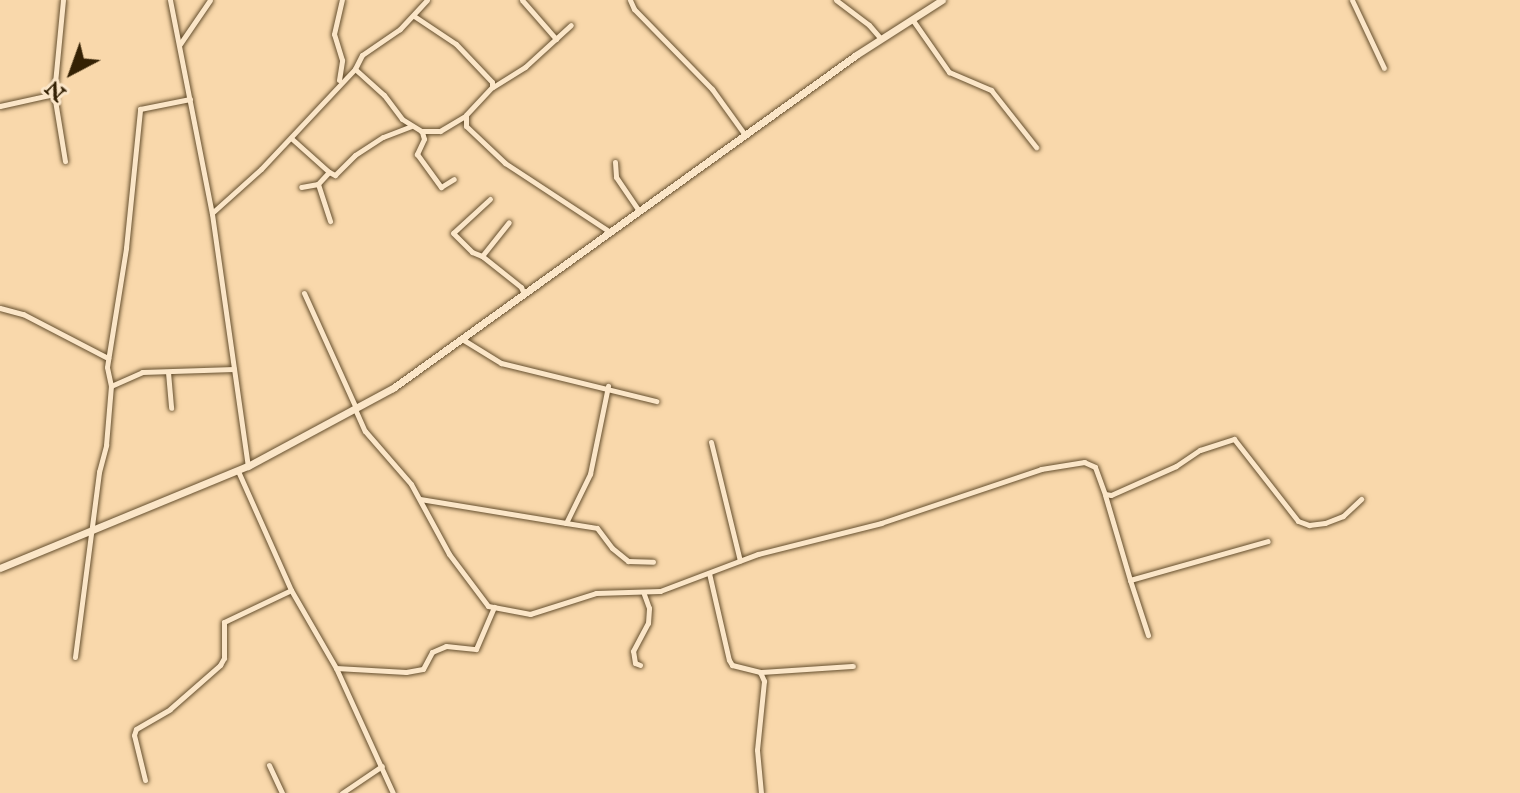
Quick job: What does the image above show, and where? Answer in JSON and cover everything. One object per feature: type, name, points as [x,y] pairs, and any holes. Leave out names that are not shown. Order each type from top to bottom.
[{"type":"street","points":[[63,0],[54,94],[65,161]]},
{"type":"street","points":[[170,0],[212,214],[248,466]]},
{"type":"street","points":[[179,45],[210,0]]},
{"type":"street","points":[[212,214],[291,138],[341,76],[342,60],[334,34],[342,0]]},
{"type":"street","points":[[334,87],[355,69],[362,55],[414,16],[427,0]]},
{"type":"street","points":[[522,0],[556,39]]},
{"type":"street","points":[[630,0],[634,9],[712,89],[745,135]]},
{"type":"street","points":[[836,0],[869,25],[881,40]]},
{"type":"street","points":[[0,568],[248,466],[393,388],[745,135],[911,18],[942,0]]},
{"type":"street","points":[[1352,0],[1384,68]]},
{"type":"street","points":[[414,16],[456,44],[492,82],[492,87]]},
{"type":"street","points":[[911,18],[949,72],[991,90],[1036,147]]},
{"type":"street","points":[[355,69],[413,126],[431,134],[466,115],[492,87],[525,67],[571,25]]},
{"type":"street","points":[[0,106],[54,94]]},
{"type":"street","points":[[75,657],[106,445],[111,386],[108,358],[126,248],[140,109],[190,99]]},
{"type":"street","points":[[466,115],[466,126]]},
{"type":"street","points":[[455,123],[466,126],[505,163],[597,220],[610,232]]},
{"type":"street","points":[[291,138],[335,175],[355,155],[383,137],[413,126]]},
{"type":"street","points":[[421,131],[424,139],[417,154],[441,187],[454,179]]},
{"type":"street","points":[[615,162],[616,177],[639,211]]},
{"type":"street","points":[[301,187],[318,184],[329,172]]},
{"type":"street","points":[[318,184],[330,221]]},
{"type":"street","points":[[490,199],[453,233],[472,252],[482,256],[521,287],[524,295]]},
{"type":"street","points":[[482,256],[509,222]]},
{"type":"street","points":[[304,293],[365,431],[411,484],[449,554],[488,606],[530,614],[596,593],[644,594],[740,561],[881,523],[1041,469],[1084,462],[1095,467],[1105,494],[1148,635]]},
{"type":"street","points":[[0,308],[23,314],[108,358]]},
{"type":"street","points":[[462,339],[501,363],[608,386],[656,401]]},
{"type":"street","points":[[111,386],[142,372],[234,369]]},
{"type":"street","points":[[168,372],[171,408]]},
{"type":"street","points":[[566,523],[590,474],[608,386]]},
{"type":"street","points":[[1105,494],[1111,495],[1176,466],[1200,450],[1234,439],[1298,521],[1309,525],[1325,523],[1343,516],[1361,499]]},
{"type":"street","points":[[711,442],[740,561]]},
{"type":"street","points":[[237,470],[291,590],[336,668],[393,793]]},
{"type":"street","points":[[419,499],[597,528],[612,548],[628,561],[653,562]]},
{"type":"street","points":[[1130,580],[1268,541]]},
{"type":"street","points":[[709,573],[732,665],[760,672],[853,666]]},
{"type":"street","points":[[145,780],[134,735],[136,729],[170,709],[220,665],[224,658],[224,622],[291,590]]},
{"type":"street","points":[[640,665],[635,663],[633,651],[648,623],[649,608],[644,594]]},
{"type":"street","points":[[336,668],[406,672],[423,669],[432,652],[446,646],[476,649],[494,607]]},
{"type":"street","points":[[760,672],[763,690],[757,750],[761,793]]},
{"type":"street","points":[[269,765],[282,793]]},
{"type":"street","points":[[342,793],[382,766]]}]
